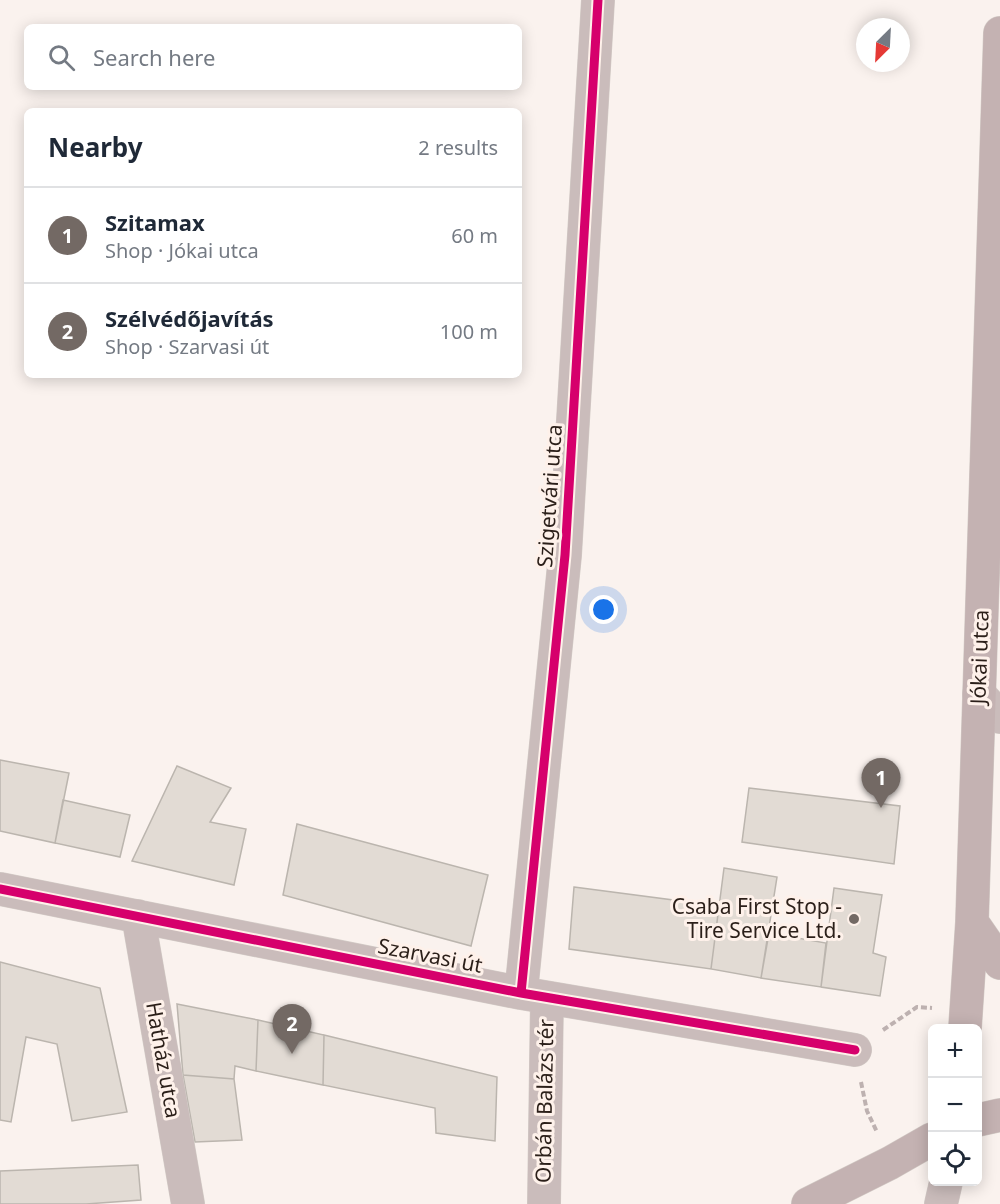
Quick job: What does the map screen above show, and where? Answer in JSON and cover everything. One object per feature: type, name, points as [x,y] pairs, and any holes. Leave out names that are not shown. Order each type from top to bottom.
[{"type":"main road","name":"Jókai utca","points":[[965,1019],[990,705],[1000,33]]},
{"type":"main road","points":[[972,922],[1000,963]]},
{"type":"main road","points":[[982,1119],[1000,1115]]},
{"type":"main road","points":[[808,1204],[928,1142]]},
{"type":"street","name":"Szigetvári utca","points":[[534,995],[565,555],[598,0]]},
{"type":"street","name":"Szarvasi út","points":[[0,889],[534,995],[855,1050]]},
{"type":"street","name":"Hatház utca","points":[[138,916],[188,1204]]},
{"type":"street","name":"Orbán Balázs tér","points":[[534,995],[544,1204]]},
{"type":"street","points":[[942,1204],[945,1186]]},
{"type":"path","points":[[855,1050],[916,1007],[965,1019]]},
{"type":"building","points":[[0,760],[69,773],[55,843],[0,831]]},
{"type":"building","points":[[177,766],[231,788],[210,822],[246,829],[234,885],[132,861]]},
{"type":"building","points":[[749,788],[900,806],[894,864],[742,842]]},
{"type":"building","points":[[63,800],[130,815],[120,857],[55,843]]},
{"type":"building","points":[[297,824],[488,875],[471,946],[283,895]]},
{"type":"building","points":[[724,868],[777,877],[761,978],[711,969]]},
{"type":"building","points":[[574,887],[719,906],[711,969],[569,949]]},
{"type":"building","name":"Csaba First Stop - Tire Service Ltd.","points":[[834,888],[882,895],[873,953],[886,957],[880,996],[821,987]]},
{"type":"building","points":[[769,933],[826,943],[821,987],[761,978]]},
{"type":"building","points":[[0,962],[100,988],[127,1112],[72,1121],[57,1044],[26,1037],[11,1122],[0,1120]]},
{"type":"building","points":[[177,1004],[258,1020],[256,1071],[235,1066],[234,1079],[183,1075]]},
{"type":"building","points":[[258,1020],[324,1035],[323,1085],[256,1071]]},
{"type":"building","points":[[324,1035],[497,1077],[495,1141],[436,1133],[435,1108],[323,1085]]},
{"type":"building","points":[[183,1075],[234,1079],[242,1140],[195,1142]]},
{"type":"building","points":[[138,1165],[141,1200],[86,1204],[0,1204],[0,1171]]},
{"type":"cycle path","points":[[521,993],[565,555],[598,0]]},
{"type":"cycle path","points":[[0,889],[521,993],[855,1050]]},
{"type":"place","name":"Szitamax","points":[[881,808]]},
{"type":"place","name":"Csaba First Stop - Tire Service Ltd.","points":[[854,919]]},
{"type":"place","name":"Szélvédőjavítás","points":[[292,1054]]}]
